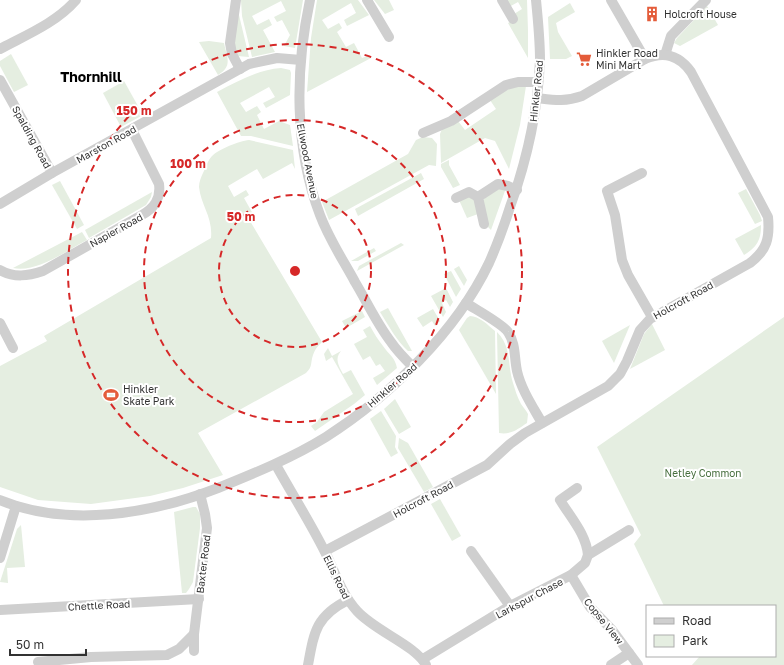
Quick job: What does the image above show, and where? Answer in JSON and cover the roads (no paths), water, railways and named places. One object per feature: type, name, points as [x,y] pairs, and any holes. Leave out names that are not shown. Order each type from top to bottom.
[{"type":"street","points":[[0,49],[52,20],[66,10],[76,0]]},
{"type":"street","points":[[236,0],[230,43],[232,54],[240,69]]},
{"type":"street","name":"Ellwood Avenue","points":[[310,0],[301,60],[299,99],[302,133],[310,181],[320,215],[334,245],[378,323],[391,343],[413,367]]},
{"type":"street","points":[[367,0],[389,37]]},
{"type":"street","points":[[502,0],[513,13]]},
{"type":"street","name":"Hinkler Road","points":[[0,500],[46,514],[93,516],[142,509],[200,494],[276,465],[326,437],[377,399],[413,367],[443,334],[466,303],[488,264],[517,190],[528,150],[537,98],[540,58],[536,0]]},
{"type":"street","points":[[611,0],[645,59]]},
{"type":"street","points":[[537,98],[558,101],[570,100],[582,96],[645,59],[655,55],[664,55],[671,36],[706,0]]},
{"type":"street","name":"Holcroft Road","points":[[324,551],[487,465],[510,444],[525,433],[608,386],[620,374],[640,330],[652,316],[754,260],[764,249],[768,239],[768,217],[691,72],[685,63],[676,58],[664,55]]},
{"type":"street","name":"Marston Road","points":[[0,204],[240,69],[256,62],[270,59],[280,58],[301,60]]},
{"type":"street","name":"Spalding Road","points":[[0,80],[52,174]]},
{"type":"street","points":[[423,133],[451,121],[506,85],[518,82],[538,82]]},
{"type":"street","name":"Napier Road","points":[[0,270],[17,276],[30,275],[43,271],[152,208],[158,200],[159,184],[132,130]]},
{"type":"street","points":[[642,173],[607,191],[615,215],[622,260],[628,275],[652,316]]},
{"type":"street","points":[[478,197],[498,184],[517,190]]},
{"type":"street","points":[[458,195],[469,192],[478,197],[484,224]]},
{"type":"street","points":[[466,303],[508,331],[515,348],[517,370],[520,379],[542,423]]},
{"type":"street","points":[[0,322],[13,348]]},
{"type":"street","name":"Ellis Road","points":[[276,465],[324,551],[348,600],[369,623],[417,654],[424,662]]},
{"type":"street","points":[[577,488],[560,500],[587,543],[588,555]]},
{"type":"street","name":"Baxter Road","points":[[194,651],[194,634],[207,528],[200,494]]},
{"type":"street","points":[[0,558],[16,506]]},
{"type":"street","name":"Larkspur Chase","points":[[424,662],[510,606],[571,575],[584,563],[588,555],[629,530]]},
{"type":"street","points":[[471,551],[510,606]]},
{"type":"street","name":"Copse View","points":[[571,575],[590,607],[612,630],[638,665]]},
{"type":"street","name":"Chettle Road","points":[[0,610],[199,599]]},
{"type":"street","points":[[308,665],[313,637],[319,624],[328,612],[348,600]]},
{"type":"street","points":[[38,662],[91,657],[167,655],[179,649],[194,634]]},
{"type":"street","points":[[611,665],[629,653]]},
{"type":"place","name":"Holcroft House","points":[[652,14]]},
{"type":"place","name":"Hinkler Road Mini Mart","points":[[584,59]]},
{"type":"place","name":"Hinkler Skate Park","points":[[111,395]]},
{"type":"district","name":"Thornhill","points":[[91,77]]},
{"type":"park label","name":"Netley Common","points":[[703,473]]}]
